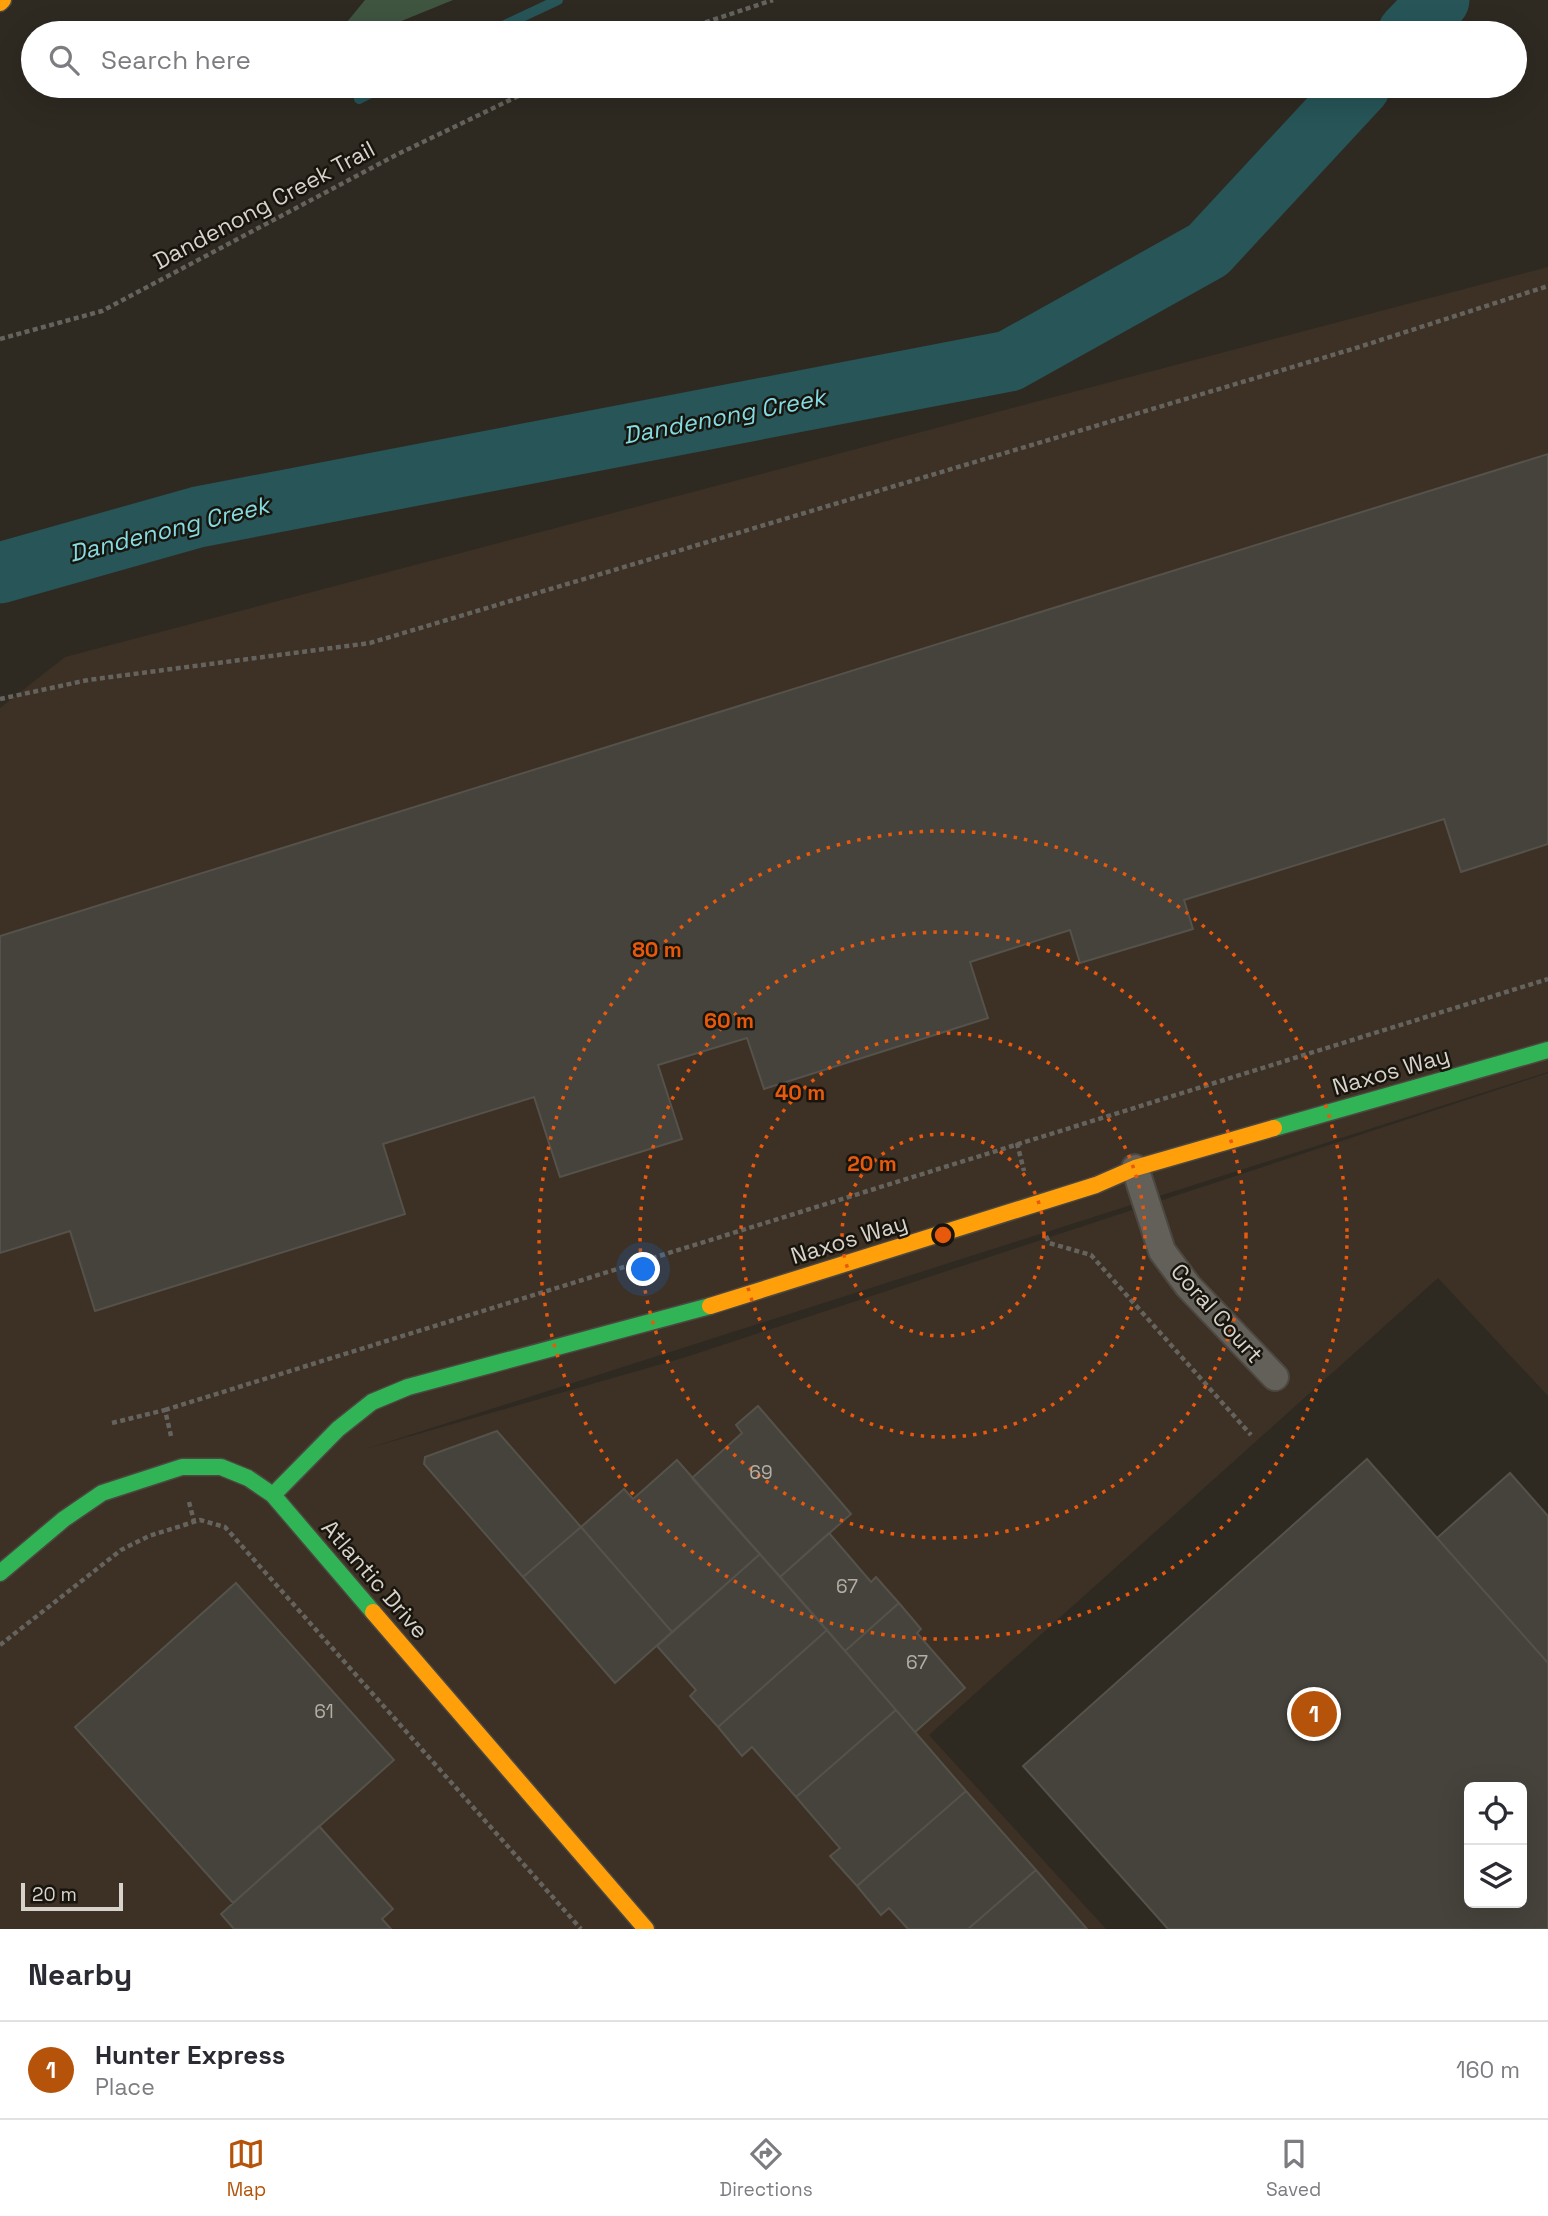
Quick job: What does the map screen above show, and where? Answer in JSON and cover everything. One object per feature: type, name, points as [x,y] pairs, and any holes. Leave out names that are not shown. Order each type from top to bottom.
[{"type":"street","name":"Naxos Way","points":[[273,1495],[355,1415],[372,1402],[408,1387],[674,1317],[1097,1185],[1135,1168],[1548,1050]]},
{"type":"street","name":"Coral Court","points":[[1135,1168],[1162,1251],[1188,1286],[1275,1377]]},
{"type":"street","name":"Atlantic Drive","points":[[0,1573],[64,1519],[102,1493],[183,1467],[221,1467],[248,1478],[273,1495],[646,1929]]},
{"type":"path","points":[[709,21],[773,0]]},
{"type":"path","name":"Dandenong Creek Trail","points":[[0,339],[103,311],[396,155],[514,98]]},
{"type":"path","points":[[0,699],[88,680],[370,643],[1356,348],[1548,286]]},
{"type":"path","points":[[165,1410],[1548,979]]},
{"type":"path","points":[[1017,1143],[1048,1243],[1091,1255],[1251,1436]]},
{"type":"path","points":[[0,1644],[121,1550],[149,1536],[200,1520],[225,1527],[581,1929]]},
{"type":"shaded area","points":[[1548,267],[1548,1072],[369,1448],[686,1357],[1548,1073],[1548,1396],[1438,1278],[929,1735],[1106,1929],[0,1929],[0,708],[65,657]]},
{"type":"green space","points":[[365,0],[453,0],[401,21],[348,21]]},
{"type":"building","points":[[1548,454],[1548,844],[1461,872],[1444,819],[1184,900],[1193,929],[1080,963],[1070,930],[970,962],[988,1018],[764,1089],[747,1038],[658,1065],[682,1139],[560,1177],[534,1097],[383,1144],[405,1214],[95,1311],[70,1231],[0,1253],[0,936]]},
{"type":"building","points":[[758,1406],[851,1514],[780,1577],[692,1478],[742,1433],[736,1425]]},
{"type":"building","points":[[497,1431],[581,1527],[523,1577],[424,1464],[425,1457]]},
{"type":"building","points":[[1367,1459],[1548,1663],[1548,1929],[1168,1929],[1023,1766]]},
{"type":"building","points":[[677,1460],[760,1554],[672,1632],[581,1527],[624,1489],[633,1499]]},
{"type":"building","points":[[1510,1473],[1548,1516],[1548,1663],[1437,1538]]},
{"type":"building","points":[[581,1527],[672,1632],[615,1683],[523,1577]]},
{"type":"building","points":[[829,1533],[871,1582],[876,1577],[899,1603],[845,1651],[780,1577]]},
{"type":"building","points":[[760,1554],[827,1630],[718,1727],[690,1696],[696,1690],[657,1646]]},
{"type":"building","points":[[236,1583],[394,1760],[233,1903],[75,1727]]},
{"type":"building","points":[[899,1603],[921,1629],[917,1633],[965,1688],[915,1732],[845,1651]]},
{"type":"building","points":[[827,1630],[896,1710],[796,1797],[752,1747],[742,1756],[718,1727]]},
{"type":"building","points":[[896,1710],[966,1791],[857,1886],[830,1856],[840,1848],[796,1797]]},
{"type":"building","points":[[966,1791],[1036,1870],[968,1929],[908,1929],[889,1908],[881,1915],[857,1886]]},
{"type":"building","points":[[319,1826],[393,1909],[382,1919],[391,1929],[234,1929],[221,1914]]},
{"type":"building","points":[[1036,1870],[1087,1929],[968,1929]]},
{"type":"waterway","points":[[513,21],[558,0]]},
{"type":"waterway","name":"Dandenong Creek","points":[[1419,21],[1439,0]]},
{"type":"waterway","name":"Dandenong Creek","points":[[0,573],[198,517],[1009,361],[1208,250],[1349,98]]},
{"type":"traffic: fast","points":[[1274,1128],[1548,1050]]},
{"type":"traffic: fast","points":[[273,1495],[338,1429],[372,1402],[408,1387],[710,1306]]},
{"type":"traffic: fast","points":[[0,1573],[64,1519],[102,1493],[182,1467],[221,1467],[248,1478],[273,1495],[373,1612]]},
{"type":"traffic: slow","points":[[0,3],[3,0]]},
{"type":"traffic: slow","points":[[710,1306],[1096,1185],[1135,1168],[1274,1128]]},
{"type":"traffic: slow","points":[[373,1612],[646,1929]]},
{"type":"place","name":"Hunter Express","points":[[1314,1714]]}]
